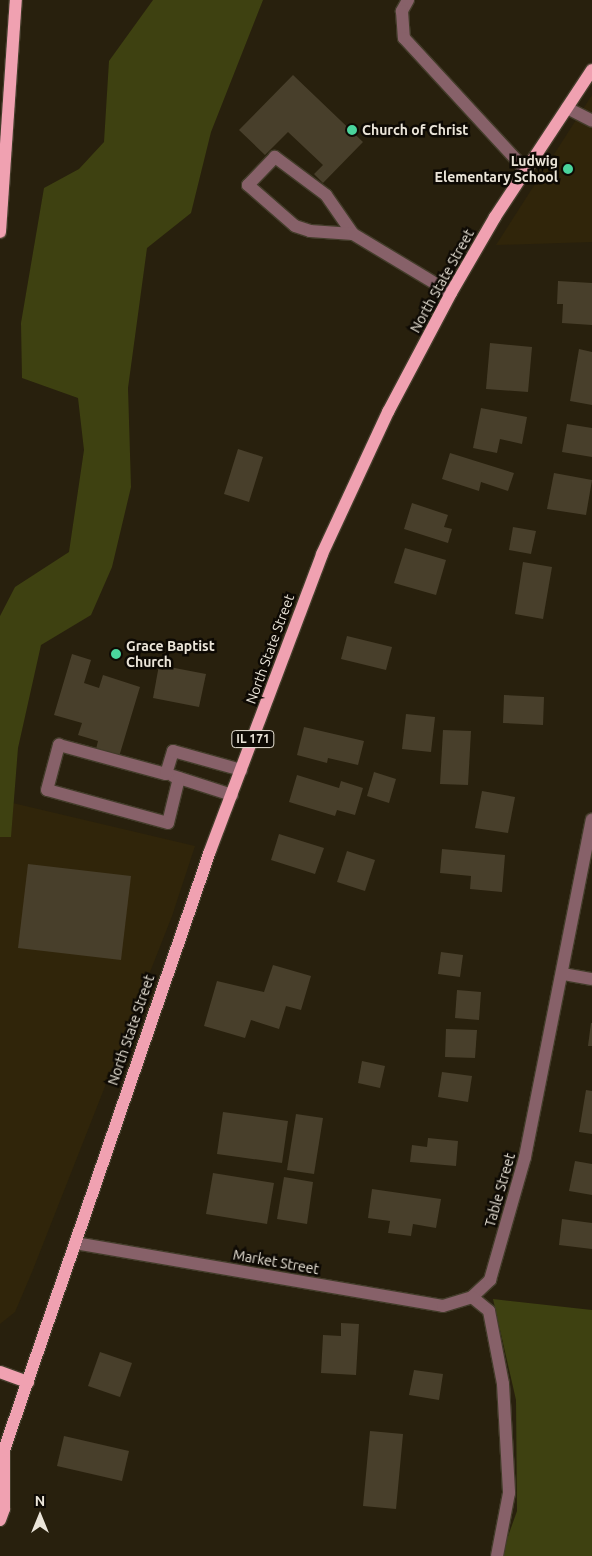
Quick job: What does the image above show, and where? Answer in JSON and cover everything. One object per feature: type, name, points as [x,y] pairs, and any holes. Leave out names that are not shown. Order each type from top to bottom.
[{"type":"main road","points":[[0,232],[16,0]]},
{"type":"main road","name":"North State Street","points":[[0,1520],[4,1509],[1,1451],[28,1382],[232,795],[322,554],[388,412],[451,293],[525,170],[592,70]]},
{"type":"main road","points":[[0,1372],[28,1382]]},
{"type":"street","points":[[408,0],[402,11],[404,38],[525,170]]},
{"type":"street","points":[[567,108],[592,121]]},
{"type":"street","points":[[353,234],[310,231],[295,226],[248,184],[276,157],[326,196],[353,234],[451,293]]},
{"type":"street","points":[[179,778],[168,823],[47,790],[59,745],[166,774],[179,778],[232,795]]},
{"type":"street","points":[[166,774],[173,751],[241,770]]},
{"type":"street","name":"Table Street","points":[[472,1297],[490,1280],[523,1167],[563,974],[592,820]]},
{"type":"street","points":[[563,974],[592,979]]},
{"type":"street","name":"Market Street","points":[[75,1243],[443,1306],[472,1297]]},
{"type":"street","points":[[472,1297],[489,1311],[503,1384],[509,1493],[497,1556]]},
{"type":"shaded area","name":"Ludwig Elementary School","points":[[592,95],[592,242],[496,245]]},
{"type":"shaded area","points":[[0,800],[195,846],[172,916],[32,1272],[15,1312],[0,1324]]},
{"type":"green space","points":[[153,0],[263,0],[211,132],[191,213],[147,248],[128,388],[131,487],[112,567],[91,615],[41,645],[18,748],[11,837],[0,837],[0,616],[15,587],[69,552],[84,450],[78,398],[22,378],[21,323],[44,188],[79,169],[104,142],[109,61]]},
{"type":"green space","points":[[493,1299],[592,1310],[592,1556],[501,1556],[517,1511],[516,1400]]},
{"type":"building","points":[[293,75],[363,142],[323,183],[314,174],[323,165],[288,132],[265,155],[239,130]]},
{"type":"building","points":[[558,281],[592,283],[592,325],[562,323],[563,304],[557,304]]},
{"type":"building","points":[[490,343],[532,347],[528,392],[486,389]]},
{"type":"building","points":[[579,349],[592,352],[592,405],[570,401]]},
{"type":"building","points":[[481,408],[527,417],[522,444],[500,439],[497,453],[473,448]]},
{"type":"building","points":[[567,424],[592,428],[592,457],[562,452]]},
{"type":"building","points":[[238,449],[263,457],[249,502],[224,494]]},
{"type":"building","points":[[450,453],[514,473],[508,491],[481,482],[479,491],[442,479]]},
{"type":"building","points":[[554,473],[592,480],[586,515],[547,509]]},
{"type":"building","points":[[412,503],[448,515],[444,527],[452,529],[448,543],[404,529]]},
{"type":"building","points":[[513,527],[536,531],[531,554],[509,550]]},
{"type":"building","points":[[405,548],[446,560],[436,595],[394,583]]},
{"type":"building","points":[[523,562],[552,567],[543,619],[515,614]]},
{"type":"building","points":[[347,636],[392,647],[386,670],[341,659]]},
{"type":"building","points":[[72,654],[91,660],[84,683],[99,688],[103,675],[140,687],[118,760],[95,753],[98,741],[78,735],[82,723],[54,715]]},
{"type":"building","points":[[159,665],[206,674],[199,707],[153,698]]},
{"type":"building","points":[[504,695],[544,697],[543,725],[503,723]]},
{"type":"building","points":[[406,714],[435,717],[431,752],[402,749]]},
{"type":"building","points":[[304,727],[364,741],[358,765],[328,758],[327,763],[297,755]]},
{"type":"building","points":[[443,730],[471,731],[468,785],[440,784]]},
{"type":"building","points":[[374,772],[396,779],[389,803],[367,796]]},
{"type":"building","points":[[297,775],[339,788],[341,781],[363,788],[355,815],[337,810],[335,816],[289,802]]},
{"type":"building","points":[[482,791],[515,797],[508,833],[475,828]]},
{"type":"building","points":[[279,834],[324,848],[315,874],[271,860]]},
{"type":"building","points":[[442,849],[505,855],[502,892],[470,889],[471,876],[440,873]]},
{"type":"building","points":[[347,851],[375,860],[365,891],[337,882]]},
{"type":"building","points":[[28,864],[131,876],[121,960],[18,948]]},
{"type":"building","points":[[441,952],[463,955],[460,977],[438,974]]},
{"type":"building","points":[[273,965],[311,976],[301,1010],[286,1006],[279,1029],[251,1020],[245,1038],[204,1026],[217,981],[264,992]]},
{"type":"building","points":[[457,990],[481,992],[479,1020],[455,1018]]},
{"type":"building","points":[[591,1023],[592,1046],[588,1046]]},
{"type":"building","points":[[446,1029],[477,1030],[475,1058],[445,1057]]},
{"type":"building","points":[[362,1061],[385,1066],[380,1088],[358,1083]]},
{"type":"building","points":[[442,1072],[472,1076],[468,1102],[438,1097]]},
{"type":"building","points":[[586,1090],[592,1091],[592,1134],[579,1132]]},
{"type":"building","points":[[223,1112],[288,1121],[282,1163],[217,1154]]},
{"type":"building","points":[[296,1114],[323,1118],[314,1174],[287,1170]]},
{"type":"building","points":[[428,1138],[458,1141],[456,1166],[410,1162],[412,1145],[427,1147]]},
{"type":"building","points":[[575,1161],[592,1164],[592,1195],[569,1191]]},
{"type":"building","points":[[213,1173],[274,1183],[267,1224],[206,1214]]},
{"type":"building","points":[[284,1177],[313,1182],[307,1224],[277,1219]]},
{"type":"building","points":[[372,1189],[441,1199],[436,1228],[413,1224],[411,1236],[388,1233],[390,1221],[368,1218]]},
{"type":"building","points":[[562,1219],[592,1223],[592,1249],[559,1245]]},
{"type":"building","points":[[341,1323],[359,1324],[356,1375],[321,1373],[323,1335],[341,1336]]},
{"type":"building","points":[[100,1352],[132,1363],[120,1397],[88,1386]]},
{"type":"building","points":[[414,1370],[443,1374],[439,1400],[409,1395]]},
{"type":"building","points":[[370,1431],[403,1434],[396,1509],[363,1506]]},
{"type":"building","points":[[64,1436],[129,1451],[122,1481],[57,1466]]},
{"type":"place","name":"Church of Christ","points":[[352,130]]},
{"type":"place","name":"Ludwig Elementary School","points":[[568,169]]},
{"type":"place","name":"Grace Baptist Church","points":[[116,654]]}]
